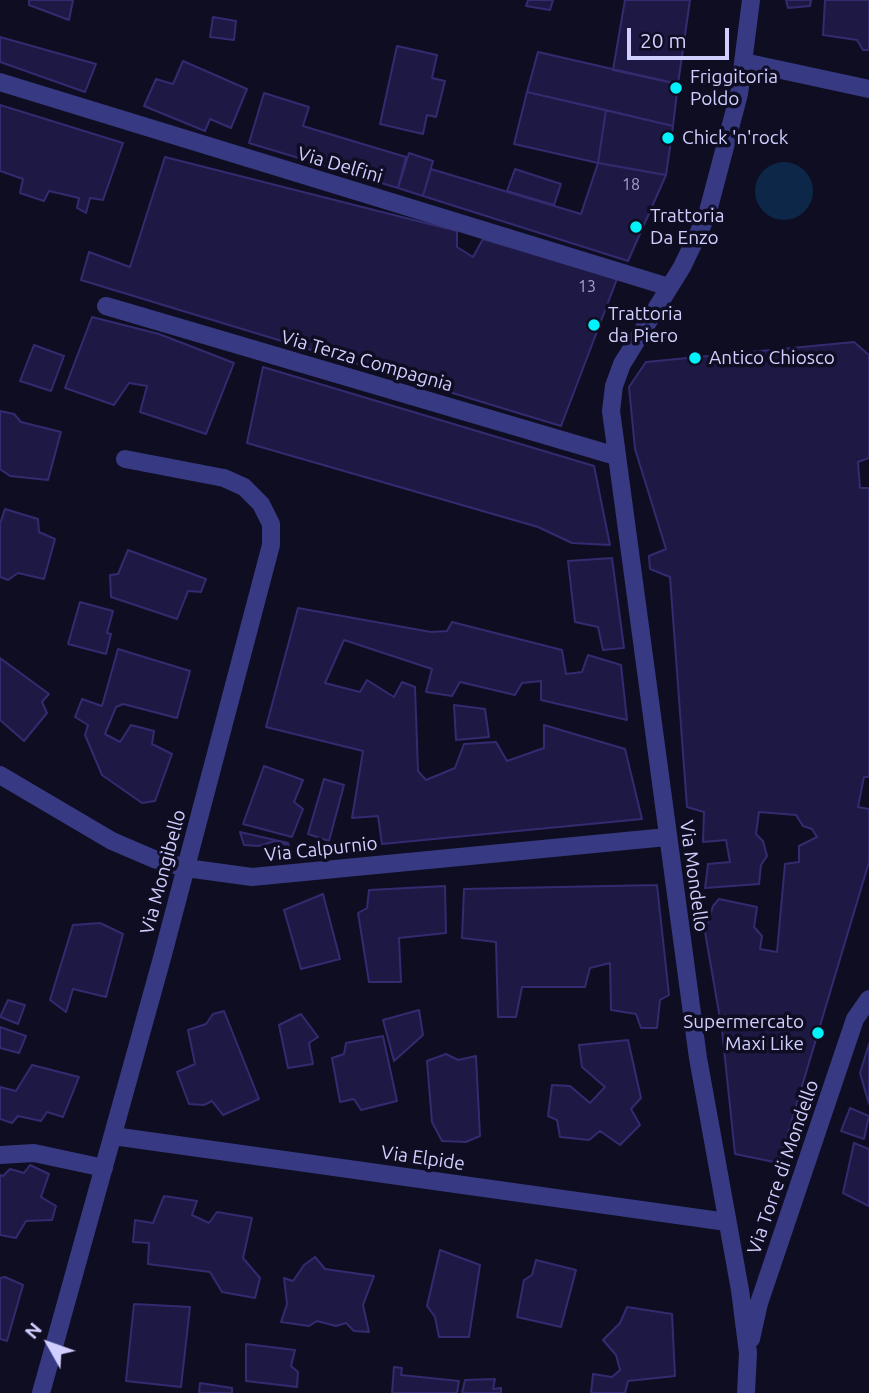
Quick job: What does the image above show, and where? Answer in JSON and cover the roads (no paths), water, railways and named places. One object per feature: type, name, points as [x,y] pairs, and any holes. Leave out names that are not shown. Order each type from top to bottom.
[{"type":"street","name":"Via Mondello","points":[[746,1393],[748,1353],[740,1290],[698,1058],[611,411],[614,386],[622,364],[669,287],[707,215],[730,136],[744,62],[751,0]]},
{"type":"street","points":[[744,62],[869,89]]},
{"type":"street","name":"Via Delfini","points":[[0,82],[669,287]]},
{"type":"street","name":"Via Terza Compagnia","points":[[106,306],[616,456]]},
{"type":"street","name":"Via Mongibello","points":[[41,1393],[186,868],[268,558],[271,524],[261,503],[244,487],[224,478],[125,459]]},
{"type":"street","name":"Via Calpurnio","points":[[0,775],[111,841],[154,859],[186,868],[252,877],[667,837]]},
{"type":"street","name":"Via Torre di Mondello","points":[[748,1353],[760,1303],[855,1019],[869,999]]},
{"type":"street","name":"Via Elpide","points":[[113,1136],[727,1222]]},
{"type":"street","points":[[0,1155],[34,1153],[104,1168]]},
{"type":"water","points":[[784,162],[805,170],[813,191],[805,212],[784,220],[763,212],[755,191],[763,170]]},
{"type":"place","name":"Friggitoria Poldo","points":[[676,88]]},
{"type":"place","name":"Chick 'n'rock","points":[[668,138]]},
{"type":"place","name":"Trattoria Da Enzo","points":[[636,227]]},
{"type":"place","name":"Trattoria da Piero","points":[[594,325]]},
{"type":"place","name":"Antico Chiosco","points":[[695,358]]},
{"type":"place","name":"Supermercato Maxi Like","points":[[818,1033]]}]
